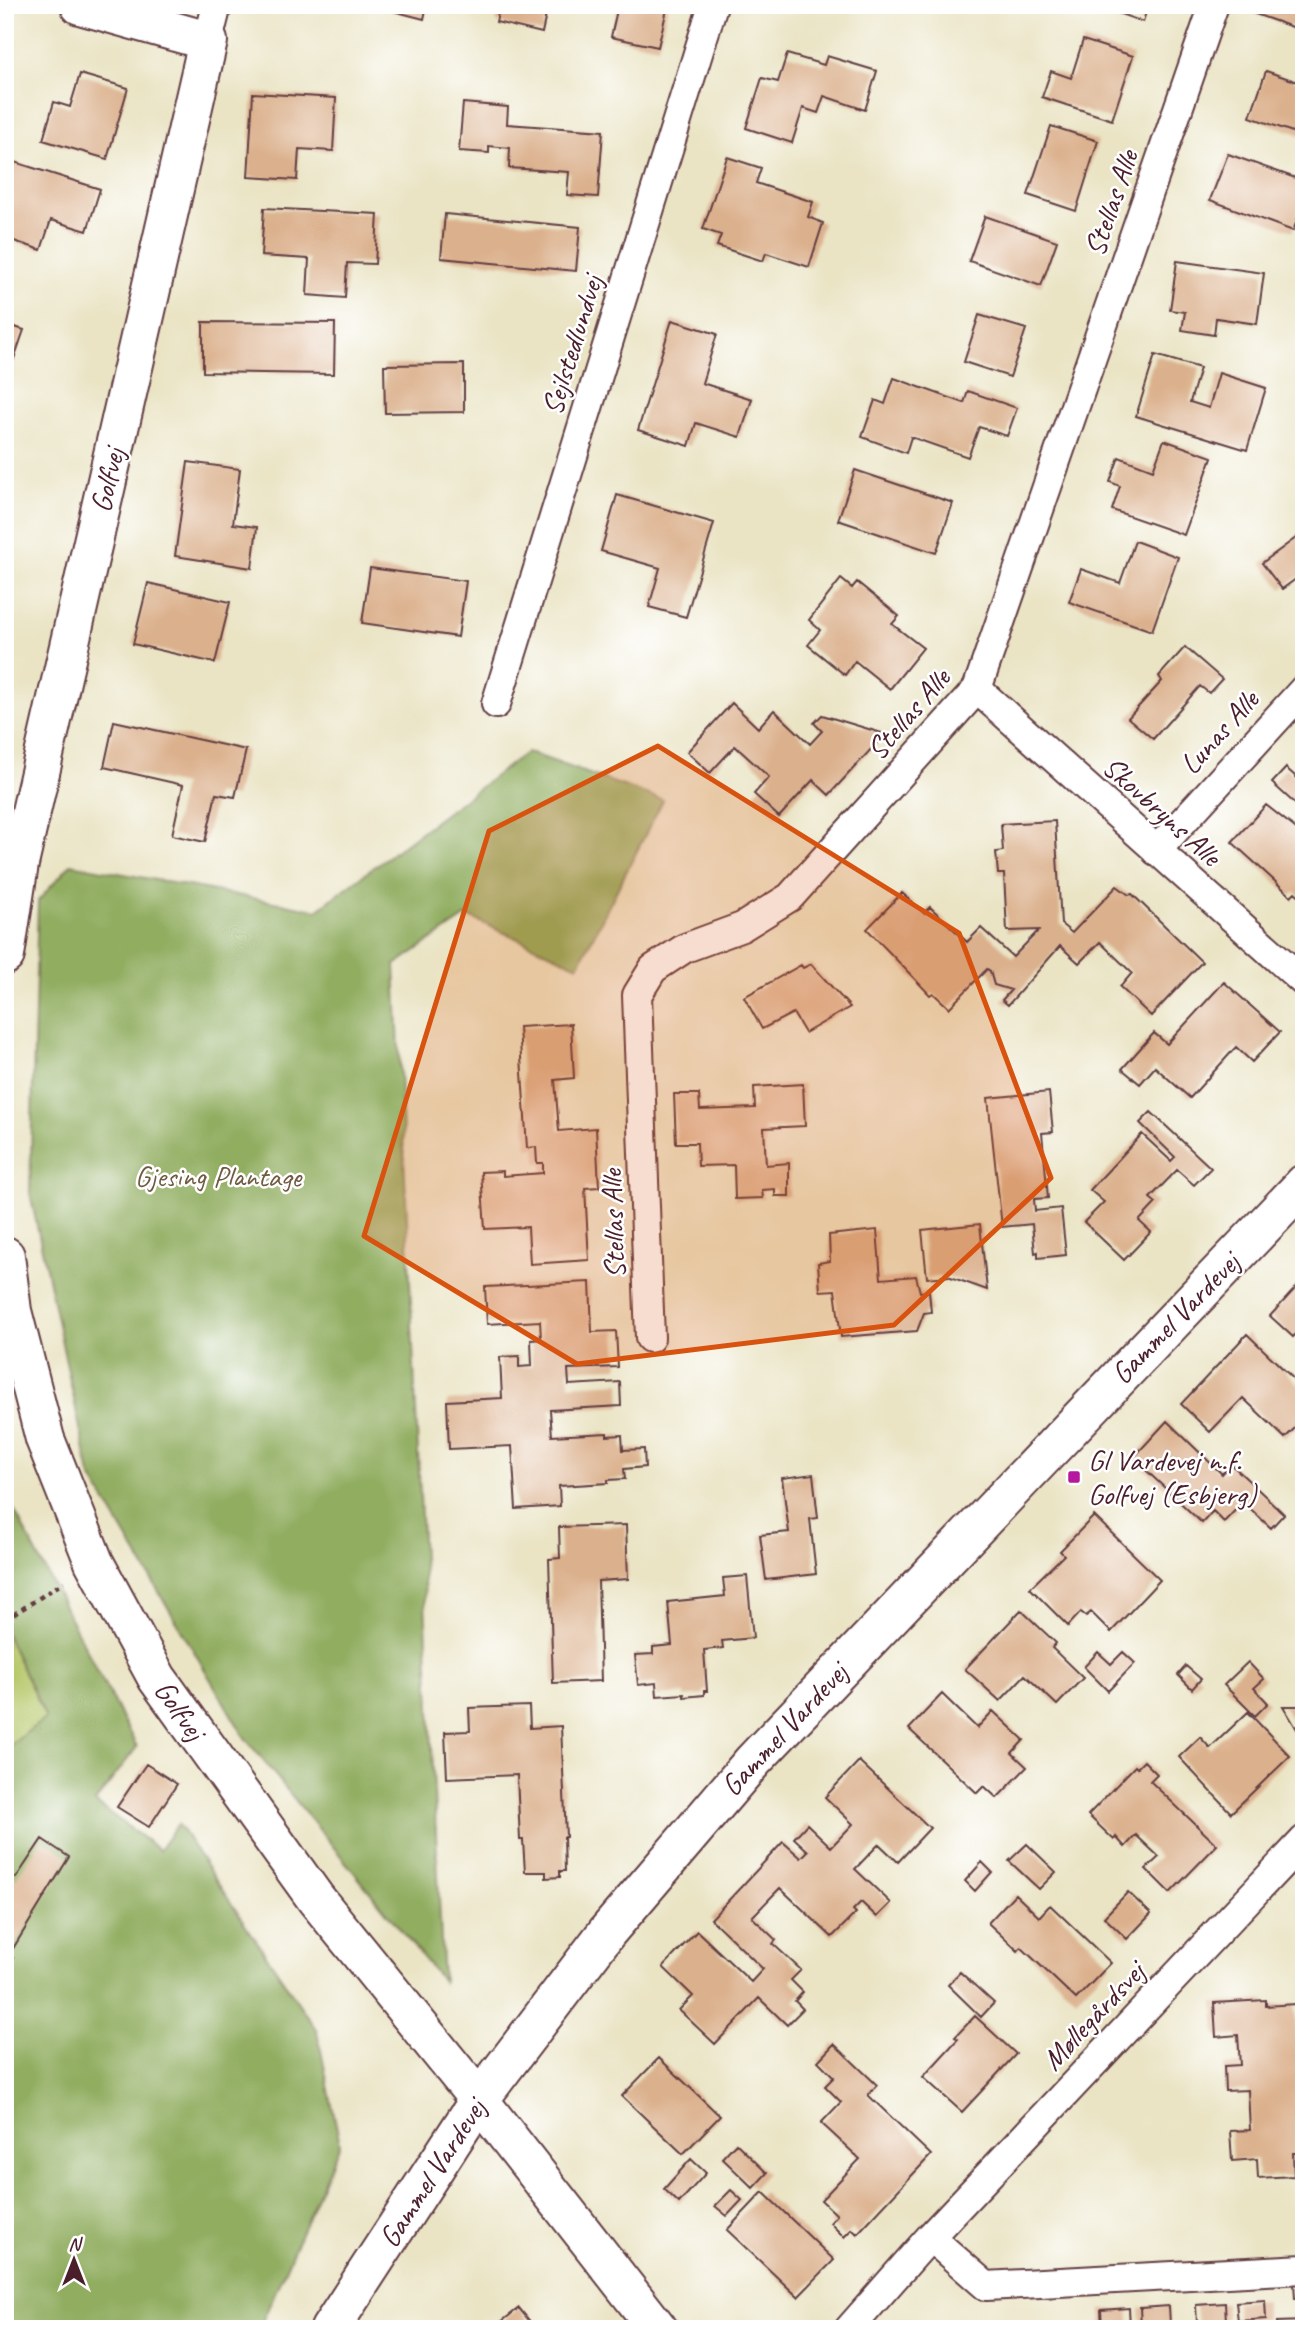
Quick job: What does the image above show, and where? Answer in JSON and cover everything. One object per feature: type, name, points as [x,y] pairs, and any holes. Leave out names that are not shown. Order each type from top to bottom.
[{"type":"street","points":[[80,5],[212,23]]},
{"type":"street","name":"Sejlstedlundvej","points":[[496,704],[713,5]]},
{"type":"street","name":"Stellas Alle","points":[[650,1338],[637,995],[653,969],[685,948],[742,927],[790,897],[977,689],[1214,5]]},
{"type":"street","name":"Golfvej","points":[[5,956],[19,864],[212,23]]},
{"type":"street","name":"Skovbryns Alle","points":[[977,689],[1304,982]]},
{"type":"street","name":"Lunas Alle","points":[[1156,851],[1304,689]]},
{"type":"street","name":"Gammel Vardevej","points":[[330,2329],[479,2100],[607,1932],[753,1760],[1304,1184]]},
{"type":"street","name":"Golfvej","points":[[5,1256],[12,1311],[46,1440],[94,1562],[157,1678],[316,1899],[479,2100],[658,2329]]},
{"type":"street","name":"Møllegårdsvej","points":[[849,2329],[930,2237],[1304,1840]]},
{"type":"street","points":[[930,2237],[986,2286],[1304,2269]]},
{"type":"path","points":[[5,1620],[94,1562]]},
{"type":"highlighted area","points":[[658,746],[959,933],[1051,1178],[894,1325],[577,1364],[364,1236],[489,831]]},
{"type":"green space","name":"Gjesing Plantage","points":[[527,752],[663,800],[578,966],[467,916],[395,965],[443,1982],[245,1738],[90,1475],[30,1193],[38,901],[71,864],[317,910]]},
{"type":"green space","points":[[5,1470],[13,1508],[137,1747],[95,1802],[159,1850],[178,1824],[317,2031],[340,2144],[259,2329],[5,2329],[5,1749],[46,1718],[5,1632]]},
{"type":"green space","points":[[5,1632],[46,1718],[5,1749]]},
{"type":"building","points":[[394,5],[427,5],[424,19],[393,11]]},
{"type":"building","points":[[500,5],[548,5],[542,33],[496,22]]},
{"type":"building","points":[[618,5],[668,5],[658,47],[611,37]]},
{"type":"building","points":[[1095,5],[1148,5],[1143,22]]},
{"type":"building","points":[[1258,5],[1304,5],[1304,31],[1255,14]]},
{"type":"building","points":[[1083,40],[1133,56],[1112,120],[1042,97],[1051,71],[1071,78]]},
{"type":"building","points":[[787,54],[824,65],[827,56],[877,71],[865,110],[824,96],[818,113],[803,108],[792,143],[746,128],[762,78],[778,82]]},
{"type":"building","points":[[1266,71],[1304,84],[1304,136],[1250,117]]},
{"type":"building","points":[[80,74],[128,88],[107,159],[43,140],[54,102],[70,107]]},
{"type":"building","points":[[253,93],[336,98],[333,151],[299,149],[297,180],[248,177]]},
{"type":"building","points":[[463,103],[508,107],[507,124],[603,131],[598,197],[567,195],[569,172],[509,168],[510,148],[489,146],[489,153],[459,151]]},
{"type":"building","points":[[1051,126],[1098,141],[1076,211],[1028,195]]},
{"type":"building","points":[[1228,154],[1304,181],[1304,202],[1293,231],[1210,200]]},
{"type":"building","points":[[727,157],[761,168],[756,183],[813,202],[808,217],[823,223],[809,267],[766,253],[763,261],[717,246],[721,235],[703,229]]},
{"type":"building","points":[[5,159],[100,189],[87,231],[51,220],[41,250],[5,238],[5,222],[10,208],[5,207]]},
{"type":"building","points":[[264,208],[378,214],[375,264],[347,263],[345,298],[307,295],[309,259],[261,256]]},
{"type":"building","points":[[445,214],[580,227],[576,271],[441,258]]},
{"type":"building","points":[[985,216],[1057,241],[1041,286],[969,261]]},
{"type":"building","points":[[1177,261],[1264,273],[1257,324],[1216,318],[1214,335],[1182,330],[1185,312],[1170,310]]},
{"type":"building","points":[[979,315],[1026,329],[1010,377],[964,362]]},
{"type":"building","points":[[672,320],[717,334],[702,383],[752,399],[740,437],[696,423],[689,446],[638,430]]},
{"type":"building","points":[[203,322],[335,323],[334,374],[203,372]]},
{"type":"building","points":[[5,324],[24,330],[8,376],[5,375]]},
{"type":"building","points":[[1155,355],[1200,368],[1190,402],[1209,408],[1219,373],[1266,388],[1247,450],[1136,416]]},
{"type":"building","points":[[464,364],[464,412],[385,413],[384,365]]},
{"type":"building","points":[[894,378],[964,403],[968,391],[1017,408],[1007,436],[979,427],[968,457],[911,437],[906,453],[862,437],[875,400],[885,404]]},
{"type":"building","points":[[1164,440],[1212,457],[1184,535],[1112,510],[1120,486],[1110,482],[1119,457],[1153,470]]},
{"type":"building","points":[[188,462],[240,469],[233,524],[257,527],[252,568],[175,556]]},
{"type":"building","points":[[855,470],[953,503],[936,553],[838,520]]},
{"type":"building","points":[[617,495],[714,523],[686,617],[649,607],[660,568],[601,551]]},
{"type":"building","points":[[1304,532],[1304,580],[1300,576],[1282,589],[1262,563]]},
{"type":"building","points":[[1135,541],[1178,557],[1152,631],[1069,602],[1081,569],[1120,583]]},
{"type":"building","points":[[370,568],[466,581],[458,637],[362,623]]},
{"type":"building","points":[[841,579],[852,588],[857,582],[899,616],[892,624],[923,648],[890,689],[855,661],[845,675],[808,645],[820,630],[809,620]]},
{"type":"building","points":[[148,583],[230,602],[215,663],[133,644]]},
{"type":"building","points":[[1185,647],[1222,679],[1209,693],[1200,686],[1153,739],[1128,718],[1162,681],[1159,676]]},
{"type":"building","points":[[732,703],[758,728],[774,710],[810,744],[822,731],[814,723],[822,715],[885,734],[829,795],[813,780],[779,817],[754,794],[769,777],[735,746],[710,773],[687,752]]},
{"type":"building","points":[[114,721],[246,750],[235,797],[216,794],[205,842],[172,835],[183,785],[104,767]]},
{"type":"building","points":[[1286,768],[1304,784],[1304,812],[1272,783]]},
{"type":"building","points":[[1266,805],[1304,835],[1304,900],[1295,892],[1291,896],[1232,842]]},
{"type":"building","points":[[1055,821],[1061,924],[1072,933],[1117,886],[1129,895],[1132,894],[1202,962],[1151,1016],[1120,987],[1132,973],[1100,942],[1079,963],[1060,946],[1008,1005],[1002,1000],[1011,990],[994,985],[987,969],[949,1008],[933,993],[930,995],[867,929],[902,893],[924,913],[930,907],[967,942],[981,928],[1013,957],[1039,930],[1007,931],[1004,874],[998,874],[996,852],[1003,851],[1001,824]]},
{"type":"building","points":[[811,964],[850,1007],[805,1033],[793,1013],[762,1029],[744,997],[801,965],[803,968]]},
{"type":"building","points":[[1224,982],[1280,1032],[1252,1062],[1236,1047],[1190,1098],[1155,1067],[1140,1084],[1122,1069],[1154,1033],[1167,1044]]},
{"type":"building","points":[[571,1024],[574,1078],[555,1080],[559,1131],[596,1128],[599,1187],[585,1188],[589,1260],[530,1264],[528,1227],[485,1229],[481,1172],[503,1171],[503,1176],[543,1173],[543,1163],[537,1163],[536,1147],[527,1148],[519,1027]]},
{"type":"building","points":[[803,1084],[805,1126],[764,1128],[766,1165],[789,1163],[789,1196],[775,1196],[775,1189],[762,1190],[763,1198],[735,1199],[734,1165],[698,1166],[697,1143],[676,1143],[674,1094],[699,1094],[700,1110],[755,1108],[754,1087]]},
{"type":"building","points":[[1049,1092],[1053,1132],[1042,1133],[1048,1198],[1034,1199],[1035,1211],[1061,1208],[1066,1255],[1038,1258],[1032,1224],[1002,1227],[988,1098]]},
{"type":"building","points":[[1151,1112],[1211,1168],[1194,1185],[1177,1170],[1150,1198],[1156,1203],[1139,1221],[1151,1232],[1124,1260],[1084,1222],[1104,1202],[1090,1190],[1142,1134],[1171,1161],[1175,1157],[1140,1123]]},
{"type":"building","points":[[980,1224],[987,1290],[948,1276],[927,1278],[922,1230]]},
{"type":"building","points":[[877,1230],[881,1279],[916,1276],[920,1292],[929,1291],[931,1312],[924,1313],[917,1331],[841,1337],[835,1290],[820,1291],[818,1263],[830,1261],[829,1235]]},
{"type":"building","points":[[1304,1279],[1304,1326],[1293,1337],[1270,1316]]},
{"type":"building","points":[[590,1282],[592,1332],[616,1331],[618,1367],[568,1369],[569,1385],[620,1382],[621,1406],[550,1410],[552,1436],[607,1433],[607,1436],[622,1435],[623,1450],[644,1449],[645,1467],[624,1469],[625,1479],[608,1480],[608,1483],[559,1486],[560,1506],[516,1509],[512,1446],[449,1449],[447,1401],[502,1398],[500,1357],[519,1356],[519,1367],[532,1366],[531,1340],[541,1339],[540,1321],[487,1324],[485,1287]]},
{"type":"building","points":[[1247,1334],[1304,1389],[1304,1419],[1285,1438],[1243,1398],[1210,1432],[1181,1404]]},
{"type":"building","points":[[1167,1421],[1222,1474],[1231,1464],[1284,1514],[1271,1528],[1243,1502],[1224,1522],[1213,1511],[1202,1523],[1133,1458]]},
{"type":"building","points":[[813,1474],[818,1518],[810,1519],[816,1574],[766,1580],[760,1535],[789,1532],[782,1478]]},
{"type":"building","points":[[1094,1516],[1160,1580],[1111,1632],[1091,1612],[1086,1616],[1081,1612],[1068,1626],[1030,1588],[1064,1555],[1060,1551]]},
{"type":"building","points":[[626,1525],[628,1579],[598,1581],[601,1681],[553,1683],[549,1559],[560,1558],[559,1527]]},
{"type":"building","points":[[747,1576],[753,1638],[722,1641],[723,1648],[704,1650],[707,1691],[704,1691],[704,1695],[657,1696],[656,1683],[638,1685],[635,1655],[653,1654],[653,1647],[672,1645],[668,1602],[725,1596],[723,1578]]},
{"type":"building","points":[[1021,1610],[1056,1643],[1052,1648],[1083,1678],[1057,1705],[1025,1675],[1000,1701],[965,1669]]},
{"type":"building","points":[[1098,1652],[1111,1664],[1123,1652],[1135,1663],[1108,1691],[1084,1667]]},
{"type":"building","points":[[1248,1662],[1264,1679],[1254,1688],[1268,1703],[1255,1716],[1224,1685]]},
{"type":"building","points":[[1186,1666],[1201,1679],[1192,1689],[1178,1675]]},
{"type":"building","points":[[942,1694],[977,1728],[993,1711],[1024,1740],[1012,1753],[1027,1767],[997,1798],[984,1786],[977,1793],[909,1729]]},
{"type":"building","points":[[529,1706],[530,1728],[561,1726],[566,1837],[565,1871],[560,1871],[560,1877],[546,1878],[546,1872],[525,1872],[523,1840],[520,1840],[517,1775],[447,1778],[445,1732],[470,1731],[469,1708]]},
{"type":"building","points":[[1283,1706],[1304,1706],[1304,1741]]},
{"type":"building","points":[[1248,1712],[1290,1756],[1231,1813],[1179,1757],[1200,1737],[1210,1748]]},
{"type":"building","points":[[859,1761],[930,1828],[898,1862],[879,1844],[855,1869],[891,1903],[877,1917],[861,1902],[853,1910],[856,1913],[832,1937],[780,1888],[752,1917],[776,1940],[773,1944],[801,1970],[791,1980],[803,1992],[795,2001],[803,2009],[787,2025],[759,1998],[715,2044],[679,2010],[693,1996],[663,1967],[697,1931],[751,1982],[763,1969],[711,1919],[783,1842],[801,1858],[808,1851],[794,1838],[807,1824],[831,1847],[853,1824],[825,1797]]},
{"type":"building","points":[[1144,1761],[1157,1774],[1150,1781],[1217,1845],[1170,1893],[1146,1869],[1159,1857],[1136,1835],[1125,1847],[1088,1815],[1135,1766],[1137,1768]]},
{"type":"building","points":[[146,1764],[177,1784],[149,1827],[117,1807]]},
{"type":"building","points":[[42,1839],[69,1857],[9,1955],[13,1958],[5,1970],[5,1871],[16,1878]]},
{"type":"building","points":[[1027,1844],[1056,1872],[1039,1889],[1009,1861]]},
{"type":"building","points":[[982,1862],[992,1872],[975,1891],[965,1881]]},
{"type":"building","points":[[1128,1892],[1151,1914],[1127,1939],[1104,1917]]},
{"type":"building","points":[[1015,1894],[1039,1917],[1050,1905],[1111,1963],[1076,1999],[1021,1947],[1018,1951],[988,1923]]},
{"type":"building","points":[[960,1972],[994,2003],[981,2017],[948,1985]]},
{"type":"building","points":[[1266,2000],[1266,2006],[1295,2004],[1299,2062],[1304,2062],[1304,2153],[1293,2153],[1294,2176],[1258,2178],[1257,2159],[1232,2161],[1230,2131],[1250,2130],[1248,2090],[1225,2091],[1224,2066],[1240,2065],[1238,2035],[1216,2037],[1214,2003]]},
{"type":"building","points":[[975,2016],[1016,2054],[962,2112],[923,2077]]},
{"type":"building","points":[[834,2044],[877,2085],[868,2095],[931,2155],[857,2234],[852,2229],[844,2237],[830,2223],[837,2215],[821,2200],[860,2159],[821,2123],[841,2102],[825,2086],[834,2077],[818,2061]]},
{"type":"building","points":[[659,2058],[720,2116],[683,2154],[622,2096]]},
{"type":"building","points":[[736,2143],[767,2173],[753,2188],[722,2158]]},
{"type":"building","points":[[691,2159],[706,2173],[679,2203],[664,2189]]},
{"type":"building","points":[[731,2190],[742,2200],[727,2216],[715,2206]]},
{"type":"building","points":[[763,2192],[834,2260],[798,2297],[727,2230]]},
{"type":"building","points":[[1304,2281],[1304,2299],[1295,2299],[1294,2282]]},
{"type":"building","points":[[1265,2300],[1266,2319],[1238,2321],[1236,2302]]},
{"type":"building","points":[[1225,2303],[1226,2321],[1197,2323],[1196,2305]]},
{"type":"building","points":[[1169,2306],[1170,2324],[1141,2325],[1140,2308]]},
{"type":"building","points":[[519,2308],[536,2329],[492,2329]]},
{"type":"building","points":[[1129,2308],[1130,2326],[1102,2328],[1101,2310]]},
{"type":"building","points":[[1304,2321],[1304,2329],[1277,2329],[1277,2322]]},
{"type":"place","name":"Gl Vardevej n.f. Golfvej (Esbjerg)","points":[[1074,1477]]}]
